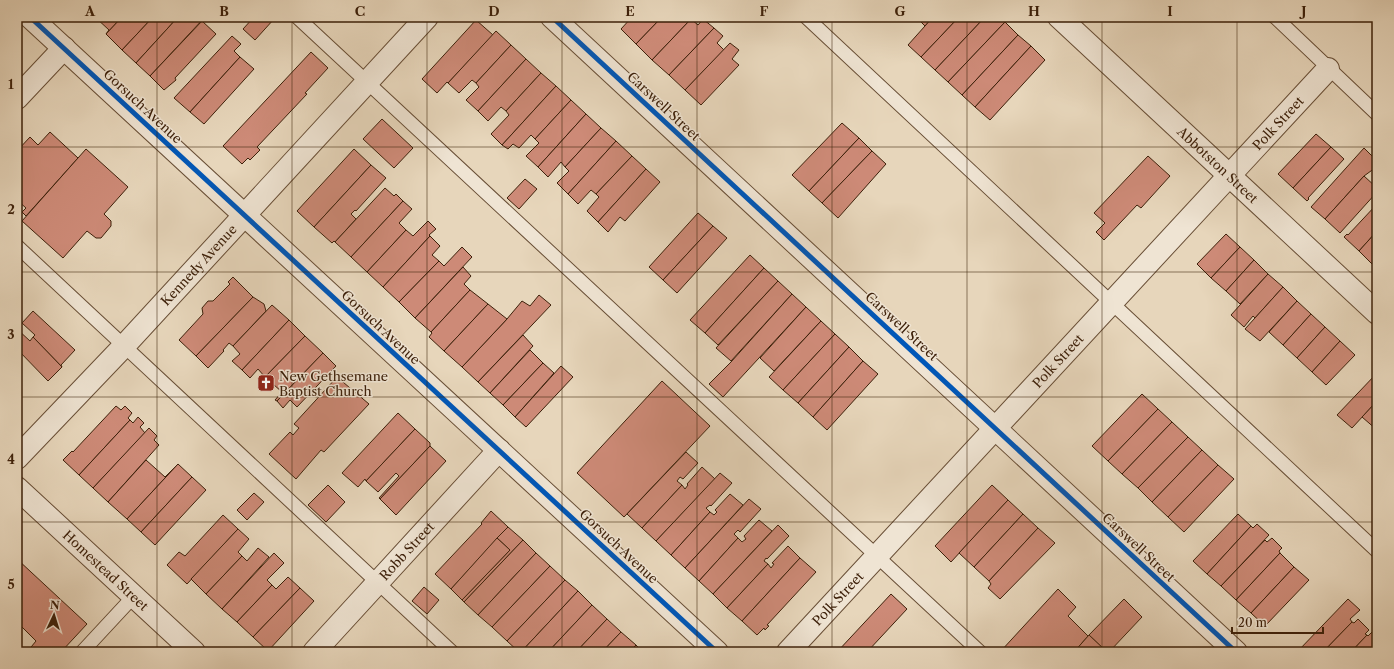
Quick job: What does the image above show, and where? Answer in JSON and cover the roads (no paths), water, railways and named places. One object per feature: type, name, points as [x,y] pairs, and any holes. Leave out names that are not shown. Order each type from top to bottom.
[{"type":"street","name":"Gorsuch Avenue","points":[[30,17],[717,652]]},
{"type":"street","name":"Kennedy Avenue","points":[[17,458],[124,346],[427,17]]},
{"type":"street","name":"Carswell Street","points":[[552,17],[1236,652]]},
{"type":"street","name":"Abbotston Street","points":[[1059,17],[1377,313]]},
{"type":"street","points":[[17,98],[64,48]]},
{"type":"street","name":"Polk Street","points":[[788,652],[1328,69]]},
{"type":"street","name":"Robb Street","points":[[314,652],[499,450]]},
{"type":"street","name":"Homestead Street","points":[[17,488],[194,652]]},
{"type":"lane","points":[[297,17],[980,652]]},
{"type":"lane","points":[[806,17],[1377,551]]},
{"type":"lane","points":[[1275,17],[1377,114]]},
{"type":"lane","points":[[17,246],[452,652]]},
{"type":"lane","points":[[82,652],[134,596]]},
{"type":"place","name":"New Gethsemane Baptist Church","points":[[266,383]]}]
